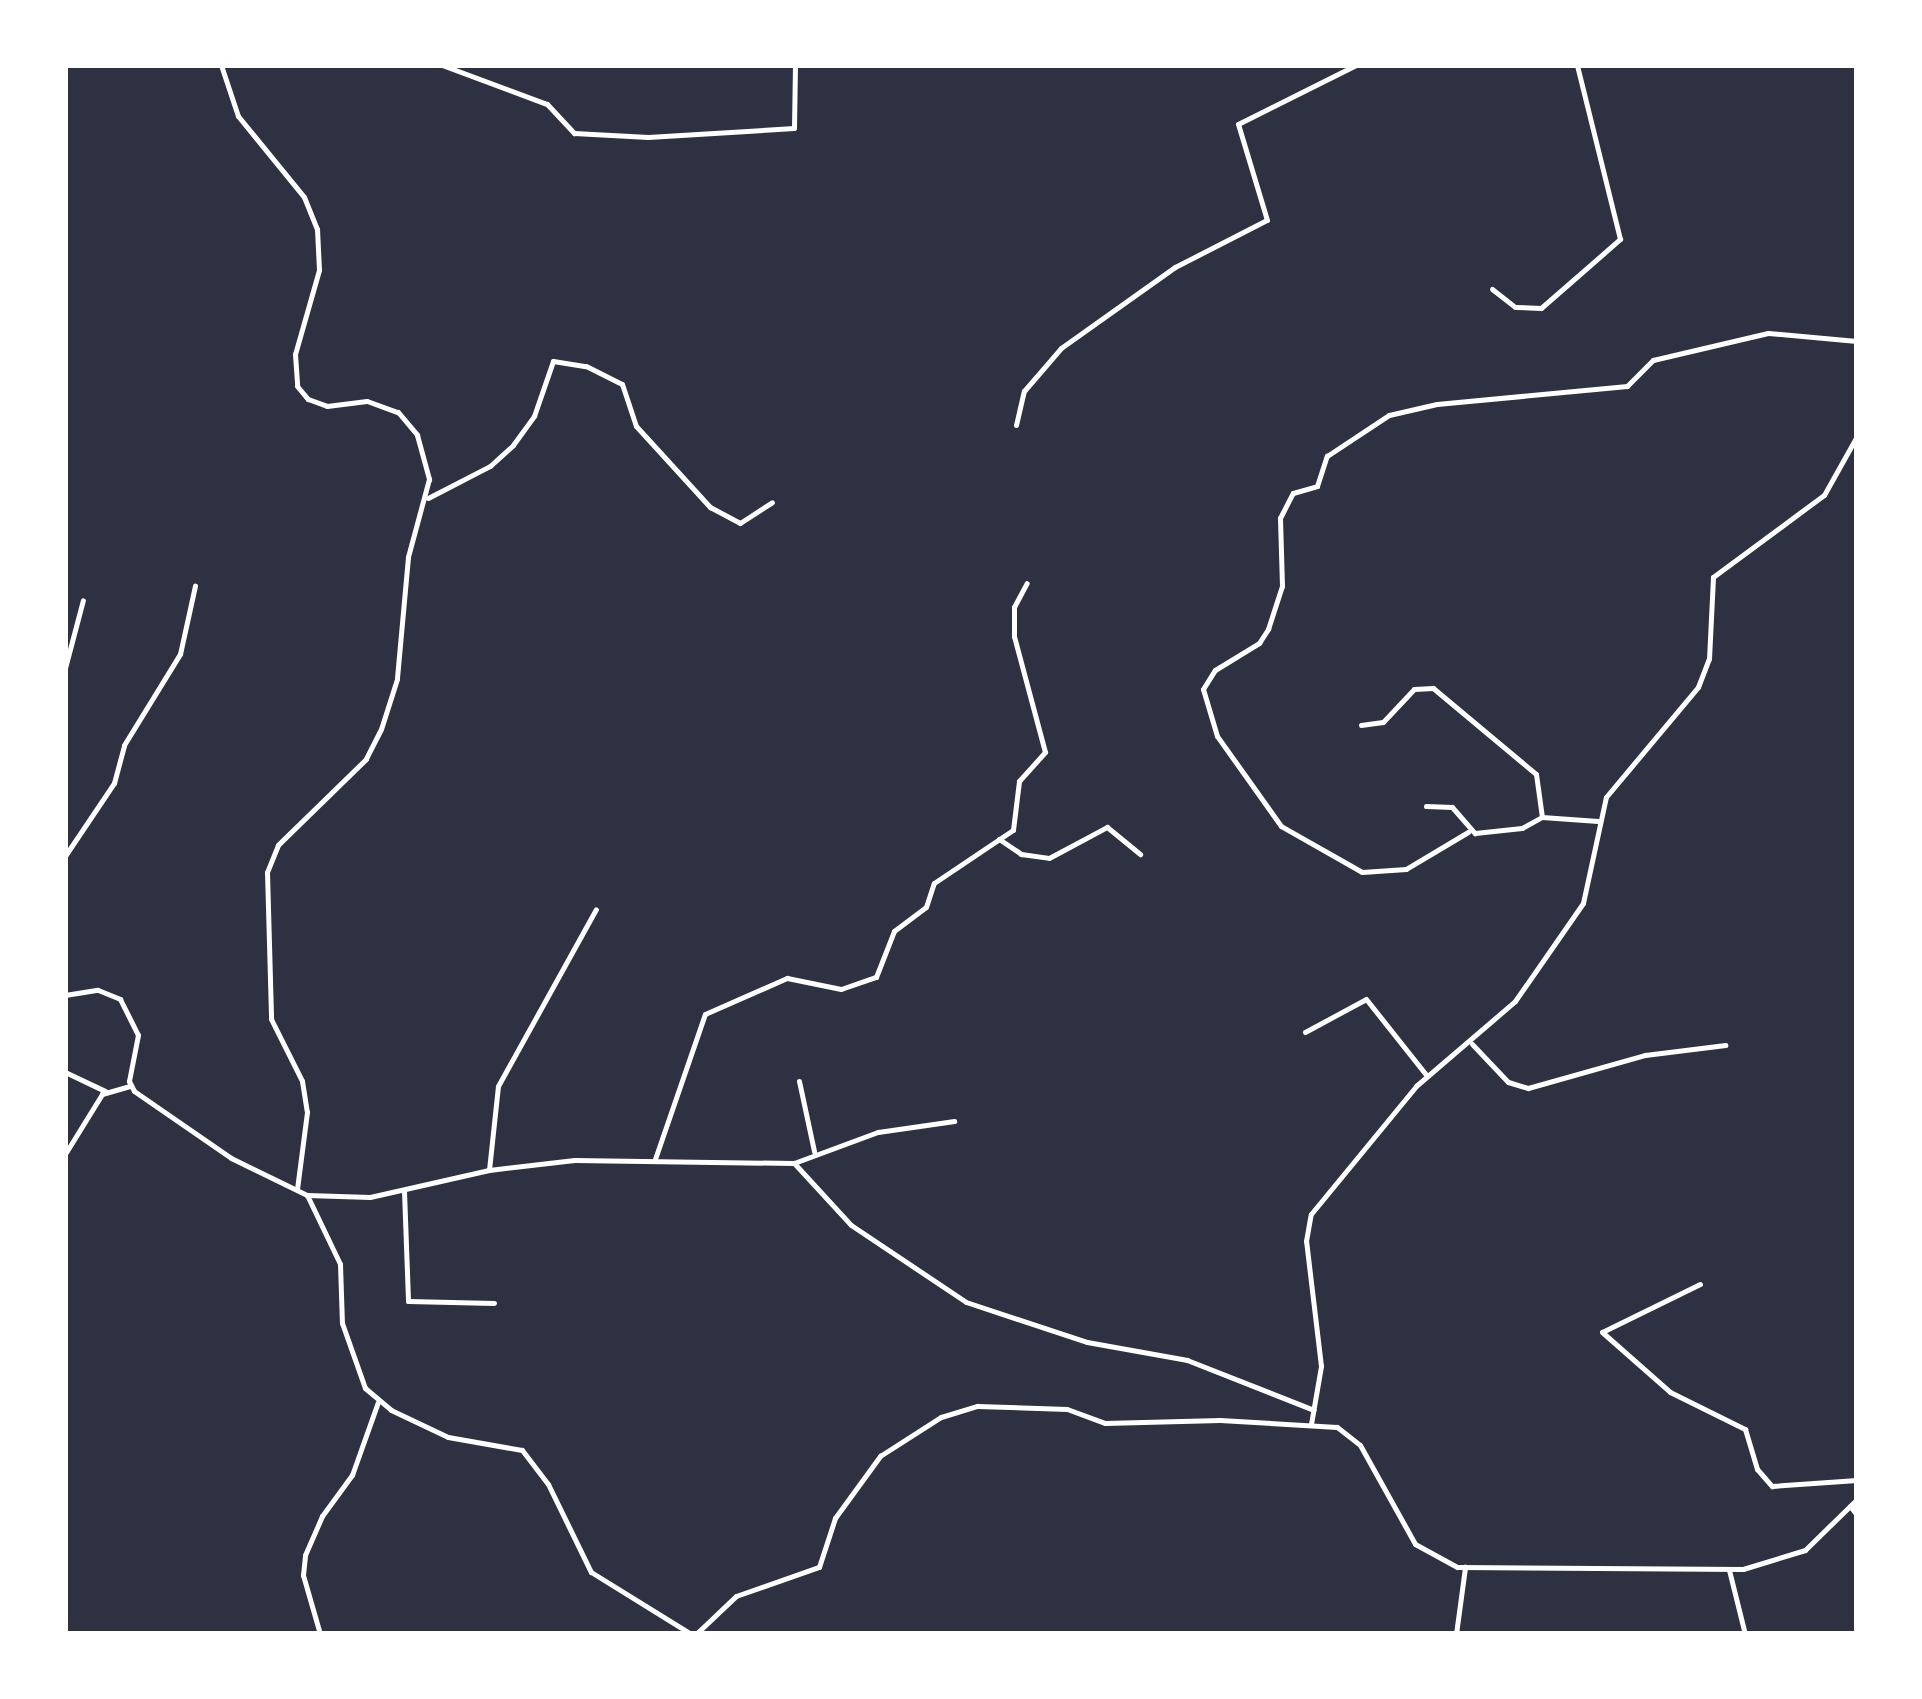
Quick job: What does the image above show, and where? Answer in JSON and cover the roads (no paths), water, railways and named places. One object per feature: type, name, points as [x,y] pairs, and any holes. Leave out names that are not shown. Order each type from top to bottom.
[{"type":"street","points":[[221,65],[238,116],[304,197],[317,229],[319,270],[293,364],[297,386],[308,400],[317,403],[380,404],[406,418],[424,452],[426,500],[408,557],[397,678],[375,742],[357,769],[278,845],[267,872],[272,1020],[306,1100],[306,1157],[297,1188]]},
{"type":"street","points":[[442,65],[547,104],[574,133],[648,137],[794,128],[796,65]]},
{"type":"street","points":[[1016,425],[1024,391],[1061,348],[1175,266],[1267,220],[1238,124],[1356,65]]},
{"type":"street","points":[[1492,288],[1514,307],[1541,308],[1620,240],[1577,65]]},
{"type":"street","points":[[1598,820],[1542,817],[1522,828],[1468,832],[1406,870],[1362,872],[1282,826],[1217,736],[1203,689],[1214,670],[1259,643],[1268,630],[1282,586],[1280,518],[1293,493],[1317,486],[1327,456],[1389,414],[1437,404],[1626,386],[1652,360],[1768,333],[1857,341]]},
{"type":"street","points":[[426,500],[490,466],[513,445],[534,416],[553,361],[586,366],[622,384],[636,426],[710,507],[740,524],[772,502]]},
{"type":"street","points":[[1312,1424],[1321,1338],[1308,1223],[1427,1076],[1472,1044],[1515,1001],[1580,908],[1598,820],[1613,787],[1698,687],[1709,660],[1712,577],[1824,495],[1857,436]]},
{"type":"street","points":[[656,1160],[705,1014],[787,978],[841,989],[876,977],[889,959],[894,931],[926,907],[934,882],[1013,830],[1020,780],[1045,752],[1014,636],[1014,607],[1027,583]]},
{"type":"street","points":[[65,856],[114,783],[116,763],[180,654],[195,586]]},
{"type":"street","points":[[65,668],[82,600]]},
{"type":"street","points":[[1361,725],[1382,722],[1414,689],[1432,688],[1536,774],[1542,817]]},
{"type":"street","points":[[1426,806],[1452,807],[1468,832]]},
{"type":"street","points":[[1000,839],[1021,854],[1049,858],[1107,827],[1140,854]]},
{"type":"street","points":[[489,1170],[498,1086],[596,910]]},
{"type":"street","points":[[65,996],[108,991],[128,1008],[138,1036],[130,1086]]},
{"type":"street","points":[[1304,1032],[1366,999],[1427,1076]]},
{"type":"street","points":[[1472,1044],[1508,1082],[1528,1088],[1644,1055],[1725,1046]]},
{"type":"street","points":[[65,1072],[105,1091],[130,1086],[232,1158],[307,1195],[332,1200],[404,1191],[489,1170],[656,1160],[794,1163],[814,1151],[908,1125],[954,1121]]},
{"type":"street","points":[[800,1081],[814,1151]]},
{"type":"street","points":[[65,1154],[105,1091]]},
{"type":"street","points":[[794,1163],[851,1225],[966,1302],[1087,1342],[1186,1360],[1314,1410]]},
{"type":"street","points":[[404,1191],[408,1301],[494,1303]]},
{"type":"street","points":[[307,1195],[340,1264],[340,1310],[355,1370],[378,1402],[448,1437],[522,1450],[548,1484],[591,1572],[694,1634],[736,1596],[819,1568],[836,1518],[880,1456],[958,1410],[1055,1408],[1105,1423],[1337,1427],[1356,1439],[1415,1544],[1434,1560],[1464,1567],[1538,1563],[1729,1570],[1794,1556],[1857,1499]]},
{"type":"street","points":[[1700,1284],[1602,1332],[1670,1392],[1741,1425],[1759,1474],[1772,1486],[1857,1480]]},
{"type":"street","points":[[320,1634],[303,1576],[304,1555],[322,1516],[352,1475],[378,1402]]},
{"type":"street","points":[[1850,1506],[1857,1515]]},
{"type":"street","points":[[1456,1634],[1464,1567]]},
{"type":"street","points":[[1729,1570],[1745,1634]]}]
